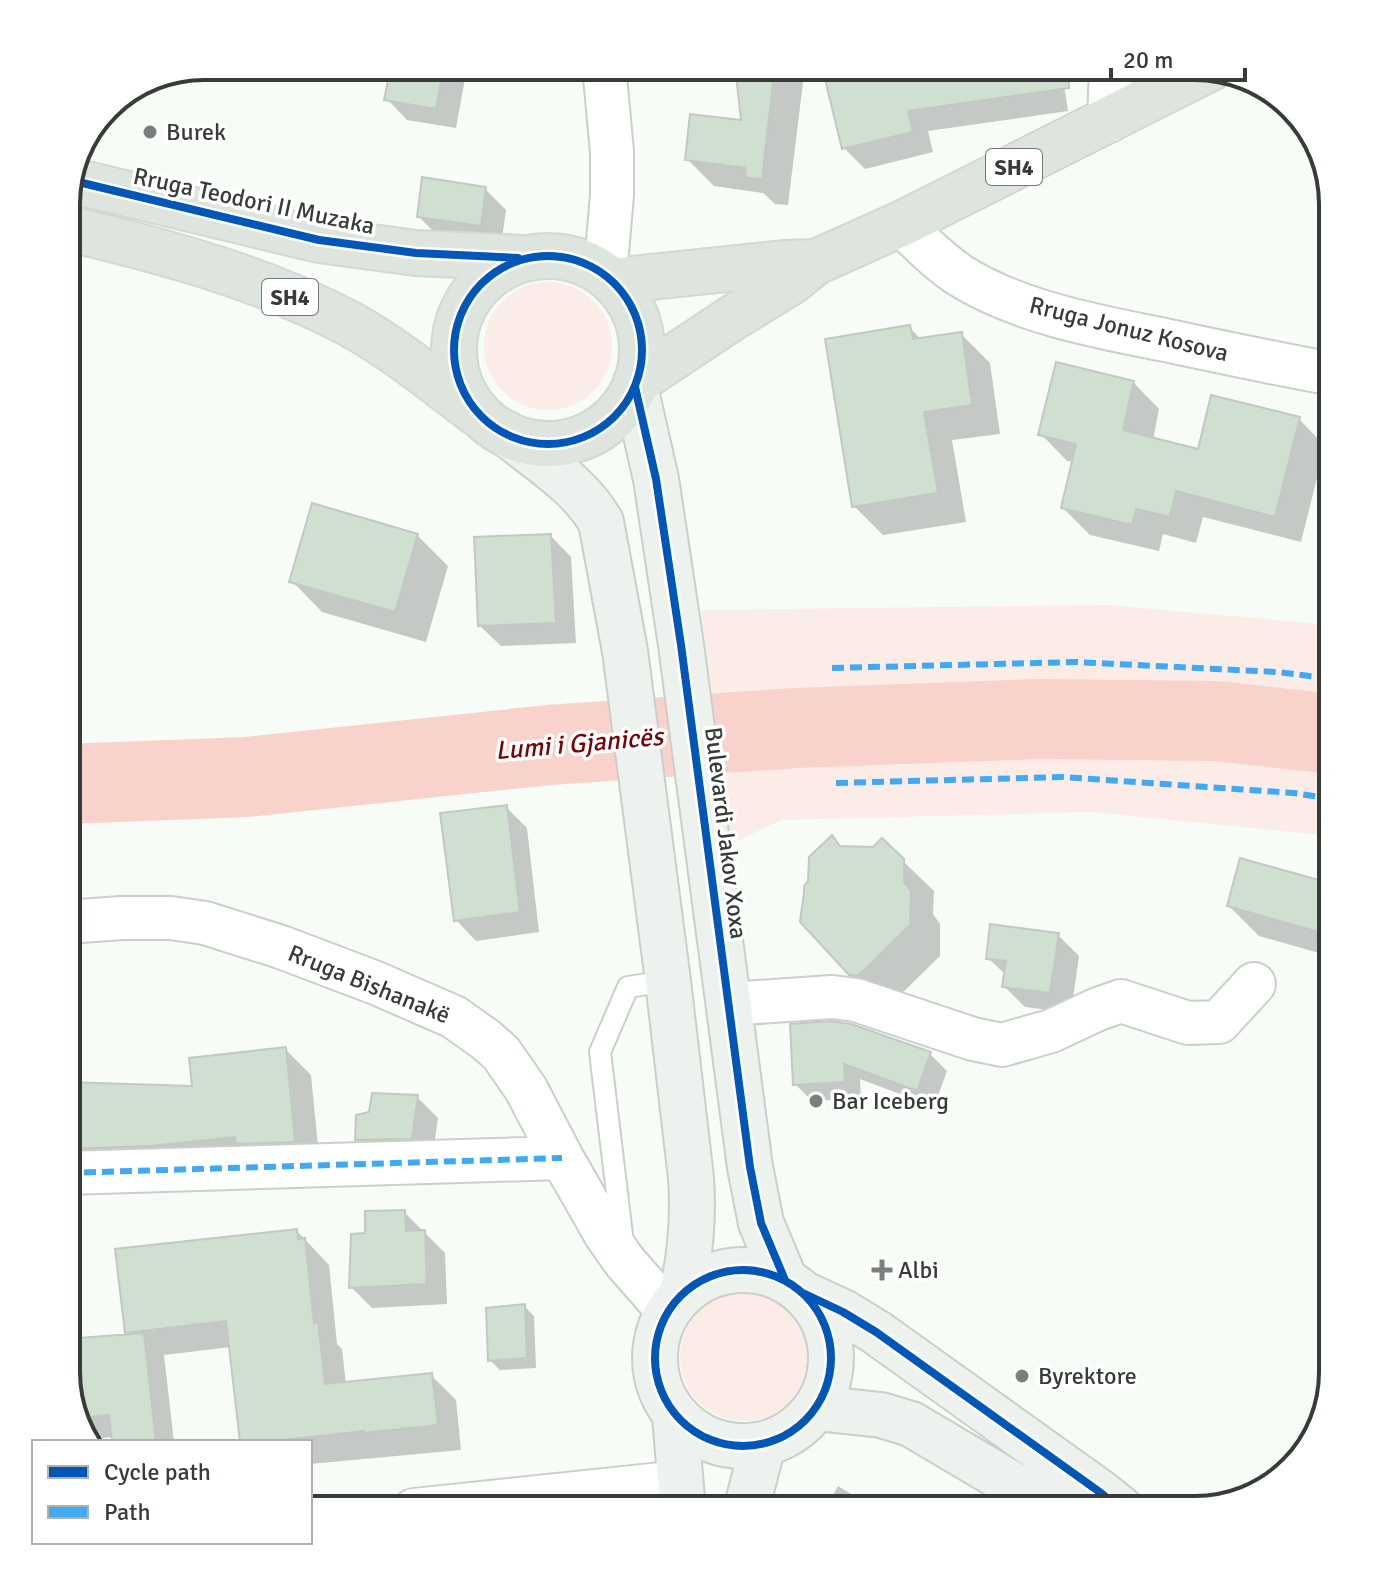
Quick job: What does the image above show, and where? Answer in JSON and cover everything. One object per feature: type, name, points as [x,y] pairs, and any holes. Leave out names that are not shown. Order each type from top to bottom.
[{"type":"main road","name":"SH4","points":[[635,385],[791,282],[816,262],[901,224],[1188,80]]},
{"type":"main road","name":"Rruga Teodori II Muzaka","points":[[82,183],[319,240],[416,253],[526,258]]},
{"type":"main road","name":"SH4","points":[[80,231],[218,269],[349,324],[394,351],[497,428],[518,439],[541,444],[576,440],[597,431],[623,407],[635,385],[641,365],[640,329],[625,295],[609,278]]},
{"type":"main road","points":[[609,278],[576,259],[559,255],[526,258],[504,266],[485,279],[470,296],[457,328],[454,350],[457,373],[471,404],[581,494],[601,522],[625,651],[668,981],[693,1208],[687,1271],[675,1302],[659,1327],[654,1365],[665,1401],[675,1417],[690,1430],[725,1446],[763,1445],[793,1432],[816,1408],[829,1379],[831,1348],[826,1327],[816,1309],[794,1287]]},
{"type":"main road","name":"SH4","points":[[609,278],[816,262]]},
{"type":"main road","name":"Bulevardi Jakov Xoxa","points":[[635,385],[656,479],[681,645],[750,1167],[761,1223],[794,1287]]},
{"type":"main road","points":[[675,1302],[700,1281],[720,1272],[765,1272],[876,1332],[1104,1496]]},
{"type":"main road","points":[[816,1408],[855,1410],[911,1424],[1032,1496]]},
{"type":"main road","points":[[675,1417],[681,1496]]},
{"type":"main road","points":[[750,1496],[763,1445]]},
{"type":"street","points":[[605,80],[612,152],[609,278]]},
{"type":"street","points":[[1109,121],[1110,80]]},
{"type":"street","name":"Rruga Jonuz Kosova","points":[[901,224],[939,260],[963,277],[992,292],[1053,315],[1319,371]]},
{"type":"street","name":"Rruga Bishanakë","points":[[80,921],[171,918],[205,923],[295,952],[454,1017],[501,1053],[526,1089],[606,1235],[625,1262],[675,1302]]},
{"type":"street","points":[[728,1004],[832,997],[856,1000],[973,1039],[1002,1045],[1051,1031],[1121,1001],[1188,1023],[1219,1022],[1254,984]]},
{"type":"street","points":[[80,1173],[562,1158]]},
{"type":"lane","points":[[625,1262],[600,1052],[628,987],[668,981]]},
{"type":"shaded area","points":[[548,282],[572,287],[593,301],[607,322],[612,346],[607,370],[593,391],[572,405],[548,410],[524,405],[503,391],[489,370],[484,346],[489,322],[503,301],[524,287]]},
{"type":"shaded area","points":[[1107,605],[1319,624],[1319,835],[1091,812],[781,820],[729,845],[701,610]]},
{"type":"shaded area","points":[[744,1293],[768,1298],[789,1312],[803,1333],[808,1357],[803,1381],[789,1402],[768,1416],[744,1421],[720,1416],[699,1402],[685,1381],[680,1357],[685,1333],[699,1312],[720,1298]]},
{"type":"building","points":[[388,80],[441,80],[436,109],[384,100]]},
{"type":"building","points":[[737,80],[773,80],[762,179],[746,178],[745,168],[685,160],[690,114],[741,120]]},
{"type":"building","points":[[825,80],[1069,80],[1069,88],[908,111],[913,132],[842,149]]},
{"type":"building","points":[[422,177],[486,187],[481,226],[417,217]]},
{"type":"building","points":[[910,325],[913,339],[962,332],[972,405],[924,412],[938,493],[852,507],[825,339]]},
{"type":"building","points":[[1056,362],[1134,381],[1123,430],[1198,449],[1211,395],[1300,417],[1275,517],[1176,491],[1170,517],[1136,509],[1132,525],[1061,508],[1076,444],[1038,435]]},
{"type":"building","points":[[312,503],[418,534],[395,612],[289,582]]},
{"type":"building","points":[[551,534],[556,623],[478,626],[474,537]]},
{"type":"building","points":[[507,805],[520,912],[454,921],[440,813]]},
{"type":"building","points":[[832,835],[840,846],[873,847],[882,838],[904,859],[904,882],[911,891],[910,925],[858,976],[849,975],[800,922],[809,857]]},
{"type":"building","points":[[1240,858],[1319,880],[1319,932],[1227,906]]},
{"type":"building","points":[[990,924],[1059,933],[1050,993],[1002,987],[1006,961],[986,959]]},
{"type":"building","points":[[831,1021],[851,1024],[931,1052],[917,1091],[844,1064],[845,1082],[793,1085],[790,1024]]},
{"type":"building","points":[[286,1047],[295,1142],[236,1144],[235,1137],[150,1146],[80,1148],[80,1082],[192,1086],[189,1058]]},
{"type":"building","points":[[372,1093],[418,1095],[412,1139],[355,1140],[356,1115],[369,1112]]},
{"type":"building","points":[[405,1210],[406,1231],[425,1230],[427,1284],[349,1288],[351,1234],[365,1233],[365,1211]]},
{"type":"building","points":[[297,1229],[298,1239],[305,1238],[314,1323],[318,1322],[325,1384],[432,1373],[438,1425],[282,1440],[240,1440],[226,1321],[125,1333],[115,1249]]},
{"type":"building","points":[[525,1304],[527,1358],[488,1361],[486,1308]]},
{"type":"building","points":[[144,1333],[156,1440],[112,1440],[109,1415],[89,1417],[81,1388],[80,1338]]},
{"type":"waterway","name":"Lumi i Gjanicës","points":[[80,783],[246,777],[549,745],[795,728],[1039,719],[1217,721],[1319,732]]},
{"type":"marked path","points":[[832,668],[1076,662],[1277,672],[1319,677]]},
{"type":"marked path","points":[[836,783],[1063,777],[1319,797]]},
{"type":"marked path","points":[[80,1173],[562,1158]]},
{"type":"cycle path","points":[[82,183],[319,240],[416,253],[518,258]]},
{"type":"cycle path","points":[[548,256],[584,263],[615,283],[635,314],[642,350],[635,386],[615,417],[584,437],[548,444],[512,437],[481,417],[461,386],[454,350],[461,314],[481,283],[512,263],[548,256]]},
{"type":"cycle path","points":[[635,387],[656,479],[681,645],[750,1167],[761,1223],[785,1280]]},
{"type":"cycle path","points":[[743,1270],[777,1276],[806,1295],[825,1324],[831,1358],[825,1392],[806,1421],[777,1440],[743,1446],[709,1440],[680,1421],[661,1392],[655,1358],[661,1324],[680,1295],[709,1276],[743,1270]]},
{"type":"cycle path","points":[[805,1294],[876,1332],[1105,1496]]},
{"type":"place","name":"Burek","points":[[150,132]]},
{"type":"place","name":"Bar Iceberg","points":[[816,1101]]},
{"type":"place","name":"Albi","points":[[882,1270]]},
{"type":"place","name":"Byrektore","points":[[1022,1376]]}]
